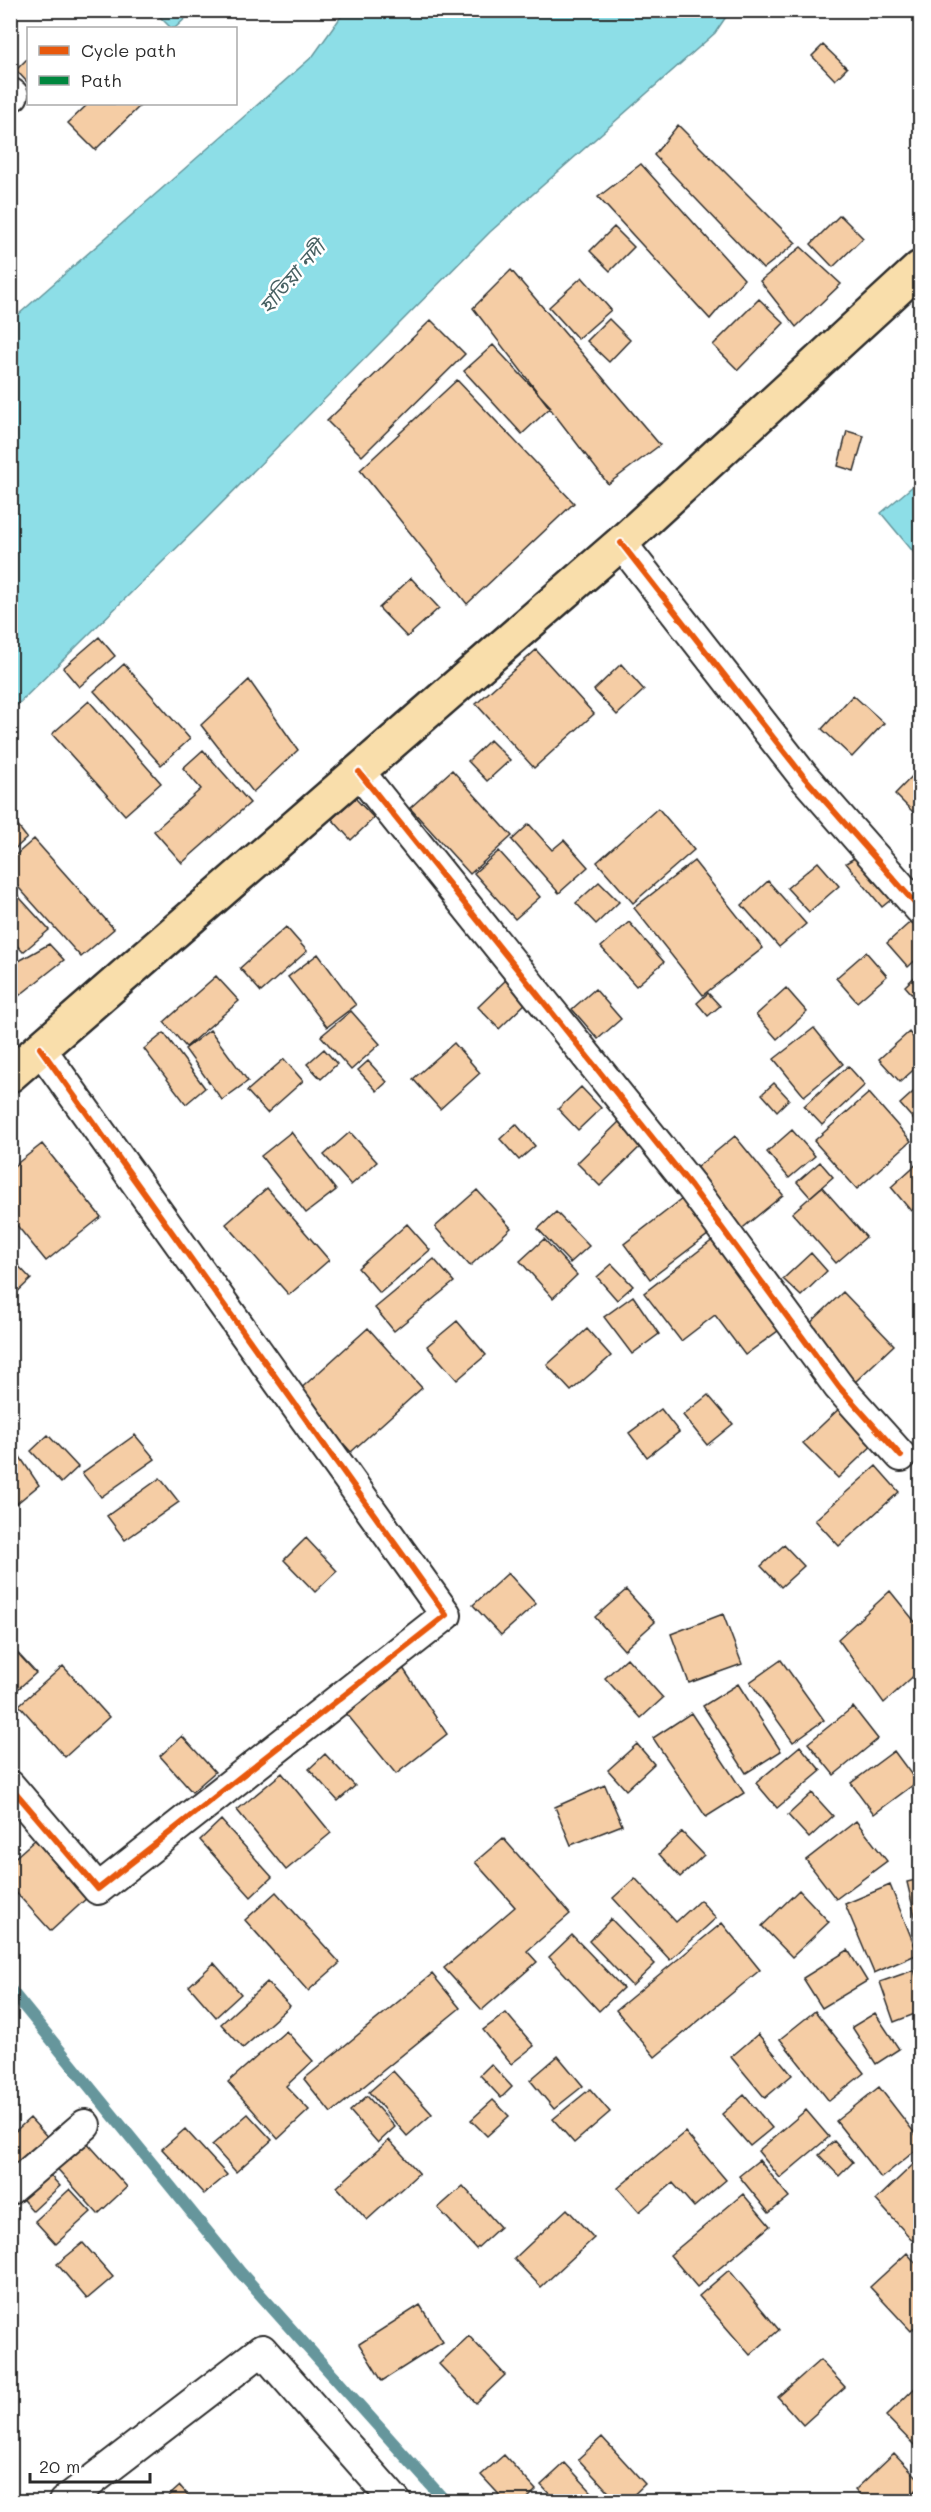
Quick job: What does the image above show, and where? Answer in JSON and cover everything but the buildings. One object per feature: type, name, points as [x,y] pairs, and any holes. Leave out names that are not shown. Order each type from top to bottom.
[{"type":"main road","points":[[10,1075],[621,543],[921,268]]},
{"type":"street","points":[[621,543],[804,777],[921,909]]},
{"type":"street","points":[[359,772],[691,1186],[839,1387],[901,1456]]},
{"type":"street","points":[[10,1786],[98,1888],[446,1615],[40,1048]]},
{"type":"street","points":[[10,2189],[86,2125]]},
{"type":"street","points":[[64,2502],[262,2350],[396,2502]]},
{"type":"water","points":[[154,11],[193,11],[176,27],[170,27]]},
{"type":"water","name":"হাতিয়া নদী","points":[[345,11],[730,11],[715,33],[490,232],[203,522],[11,711],[11,321],[313,56]]},
{"type":"water","points":[[920,480],[920,560],[881,513]]},
{"type":"waterway","points":[[10,1989],[241,2273],[446,2502]]},
{"type":"cycle path","points":[[621,543],[804,777],[920,909]]},
{"type":"cycle path","points":[[359,772],[691,1186],[839,1387],[901,1456]]},
{"type":"cycle path","points":[[10,1786],[98,1889],[446,1615],[40,1048]]}]
